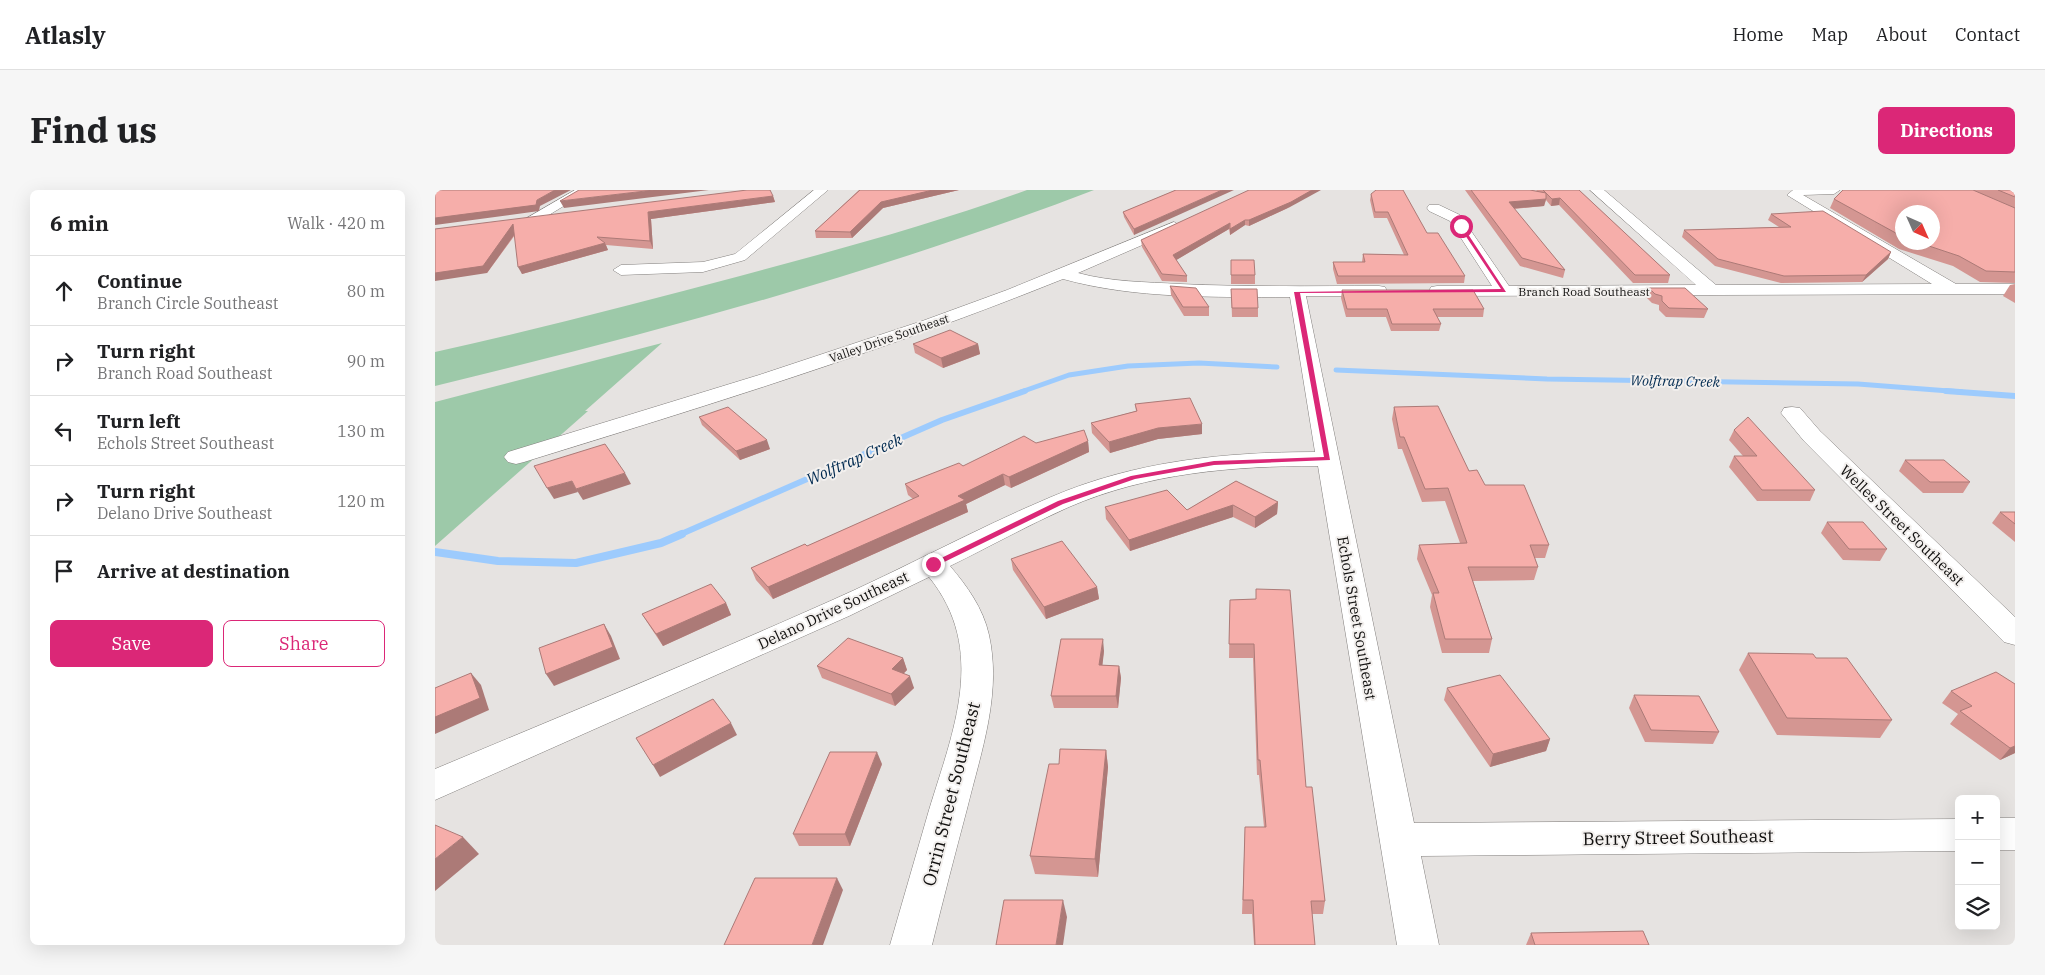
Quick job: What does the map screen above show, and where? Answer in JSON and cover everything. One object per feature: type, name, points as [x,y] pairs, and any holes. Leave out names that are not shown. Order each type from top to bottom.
[{"type":"street","points":[[572,213],[529,219],[583,190]]},
{"type":"street","points":[[621,270],[718,267],[748,252],[822,190]]},
{"type":"street","points":[[1597,190],[1712,290]]},
{"type":"street","points":[[1789,191],[1834,190]]},
{"type":"street","points":[[1789,191],[1796,198],[1953,289]]},
{"type":"street","points":[[1434,208],[1455,218],[1504,291]]},
{"type":"street","name":"Valley Drive Southeast","points":[[517,457],[665,412],[873,344],[1064,274],[1193,218]]},
{"type":"street","points":[[1064,274],[1095,282],[1160,288],[1297,292],[1395,291]]},
{"type":"street","name":"Branch Road Southeast","points":[[1425,291],[2015,289]]},
{"type":"street","name":"Echols Street Southeast","points":[[1297,292],[1418,945]]},
{"type":"street","name":"Welles Street Southeast","points":[[1792,413],[1812,436],[2015,635]]},
{"type":"street","name":"Delano Drive Southeast","points":[[435,785],[839,609],[1060,502],[1133,477],[1214,463],[1327,459]]},
{"type":"street","name":"Orrin Street Southeast","points":[[911,945],[974,718],[978,676],[974,635],[962,600],[956,590],[933,564]]},
{"type":"street","name":"Berry Street Southeast","points":[[1398,840],[1955,834]]},
{"type":"street","points":[[2000,834],[2015,834]]},
{"type":"green space","points":[[1027,190],[1094,190],[932,248],[850,274],[685,322],[435,386],[435,352],[588,316],[813,256],[920,225]]},
{"type":"green space","points":[[662,343],[585,411],[588,411],[435,546],[435,402]]},
{"type":"building","points":[[435,190],[555,190],[537,200],[536,205],[435,218]]},
{"type":"building","points":[[579,190],[654,190],[560,201]]},
{"type":"building","points":[[747,190],[770,190],[773,196],[648,212],[650,241],[597,237],[605,243],[518,267],[513,224],[483,266],[435,273],[435,229]]},
{"type":"building","points":[[860,190],[933,190],[881,202],[850,232],[815,231]]},
{"type":"building","points":[[1176,190],[1222,190],[1134,229],[1123,212]]},
{"type":"building","points":[[1249,190],[1312,190],[1291,202],[1245,220],[1230,229],[1230,223],[1173,255],[1187,276],[1162,274],[1141,240]]},
{"type":"building","points":[[1376,190],[1403,190],[1427,233],[1438,233],[1465,276],[1338,276],[1333,262],[1365,262],[1363,254],[1408,255],[1388,212],[1375,212],[1371,194]]},
{"type":"building","points":[[1471,190],[1530,190],[1546,193],[1546,199],[1509,202],[1565,270],[1522,258]]},
{"type":"building","points":[[1543,190],[1579,190],[1670,275],[1635,275],[1560,198],[1552,199]]},
{"type":"building","points":[[1843,190],[1973,190],[2015,208],[2015,272],[1986,271],[1959,256],[1940,250],[1940,205],[1895,205],[1895,233],[1834,199]]},
{"type":"building","points":[[1998,190],[2015,190],[2015,197]]},
{"type":"building","points":[[1823,211],[1891,252],[1866,275],[1784,276],[1718,259],[1684,230],[1791,227],[1771,214]]},
{"type":"building","points":[[1231,260],[1254,260],[1255,275],[1231,275]]},
{"type":"building","points":[[1170,286],[1196,288],[1209,307],[1183,307]]},
{"type":"building","points":[[1649,288],[1685,288],[1708,309],[1669,308],[1662,301],[1662,296],[1655,294]]},
{"type":"building","points":[[1231,289],[1257,289],[1258,308],[1232,308]]},
{"type":"building","points":[[1342,290],[1473,290],[1484,309],[1433,309],[1441,324],[1392,324],[1387,309],[1347,309]]},
{"type":"building","points":[[950,330],[978,344],[941,358],[913,344]]},
{"type":"building","points":[[1190,398],[1202,424],[1158,428],[1109,442],[1091,423],[1137,411],[1135,404]]},
{"type":"building","points":[[1438,406],[1469,471],[1477,470],[1485,485],[1524,485],[1549,545],[1530,545],[1538,567],[1468,567],[1492,639],[1445,639],[1433,593],[1439,593],[1419,545],[1467,543],[1448,488],[1425,489],[1404,437],[1400,437],[1394,407]]},
{"type":"building","points":[[728,407],[767,440],[736,451],[699,417]]},
{"type":"building","points":[[1748,417],[1815,490],[1762,490],[1734,456],[1757,456],[1734,430]]},
{"type":"building","points":[[1084,430],[1088,441],[1009,477],[1003,474],[958,496],[965,500],[768,587],[751,568],[805,544],[807,546],[919,496],[905,484],[959,463],[963,466],[1024,436],[1036,443]]},
{"type":"building","points":[[605,444],[625,473],[576,489],[572,481],[547,488],[534,466]]},
{"type":"building","points":[[1905,460],[1944,460],[1970,482],[1930,482]]},
{"type":"building","points":[[1236,481],[1278,502],[1255,517],[1233,505],[1129,540],[1105,507],[1167,490],[1187,510]]},
{"type":"building","points":[[2000,512],[2015,512],[2015,524]]},
{"type":"building","points":[[1827,522],[1863,522],[1887,549],[1849,549]]},
{"type":"building","points":[[1062,541],[1097,587],[1044,607],[1011,559]]},
{"type":"building","points":[[711,584],[726,603],[656,634],[642,614]]},
{"type":"building","points":[[1256,589],[1290,590],[1306,787],[1312,787],[1325,901],[1311,901],[1315,945],[1255,945],[1253,900],[1243,900],[1245,827],[1266,827],[1260,760],[1258,760],[1254,644],[1229,644],[1230,600],[1256,599]]},
{"type":"building","points":[[604,624],[613,647],[546,674],[539,648]]},
{"type":"building","points":[[848,638],[903,658],[892,669],[910,676],[891,694],[817,666]]},
{"type":"building","points":[[1061,639],[1103,639],[1099,665],[1119,666],[1116,696],[1051,696]]},
{"type":"building","points":[[1748,653],[1813,654],[1816,658],[1847,658],[1892,720],[1787,718]]},
{"type":"building","points":[[1996,672],[2015,684],[2015,746],[2010,748],[1960,711],[1972,706],[1951,691]]},
{"type":"building","points":[[471,673],[480,698],[435,717],[435,688]]},
{"type":"building","points":[[1500,675],[1550,739],[1493,754],[1447,688]]},
{"type":"building","points":[[1634,695],[1699,696],[1719,732],[1651,730]]},
{"type":"building","points":[[713,699],[731,723],[653,765],[636,738]]},
{"type":"building","points":[[1060,749],[1106,750],[1095,859],[1030,856],[1049,764],[1059,764]]},
{"type":"building","points":[[830,752],[877,752],[845,834],[793,834]]},
{"type":"building","points":[[435,825],[463,837],[435,859]]},
{"type":"building","points":[[755,878],[837,878],[812,945],[724,945]]},
{"type":"building","points":[[1004,900],[1063,900],[1056,945],[996,945]]},
{"type":"building","points":[[1643,931],[1649,945],[1535,945],[1531,933]]},
{"type":"waterway","name":"Wolftrap Creek","points":[[1021,392],[1069,375],[1128,366],[1199,363],[1277,367]]},
{"type":"waterway","name":"Wolftrap Creek","points":[[1336,370],[1547,379],[1858,384],[1962,392]]},
{"type":"waterway","name":"Wolftrap Creek","points":[[679,535],[942,420],[1025,391]]},
{"type":"waterway","name":"Wolftrap Creek","points":[[1946,391],[2015,396]]},
{"type":"waterway","name":"Wolftrap Creek","points":[[435,552],[498,561],[576,563],[661,543],[682,534]]},
{"type":"route","points":[[933,564],[1060,502],[1133,477],[1214,463],[1256,460],[1327,459],[1297,292],[1504,291],[1461,226]]}]
